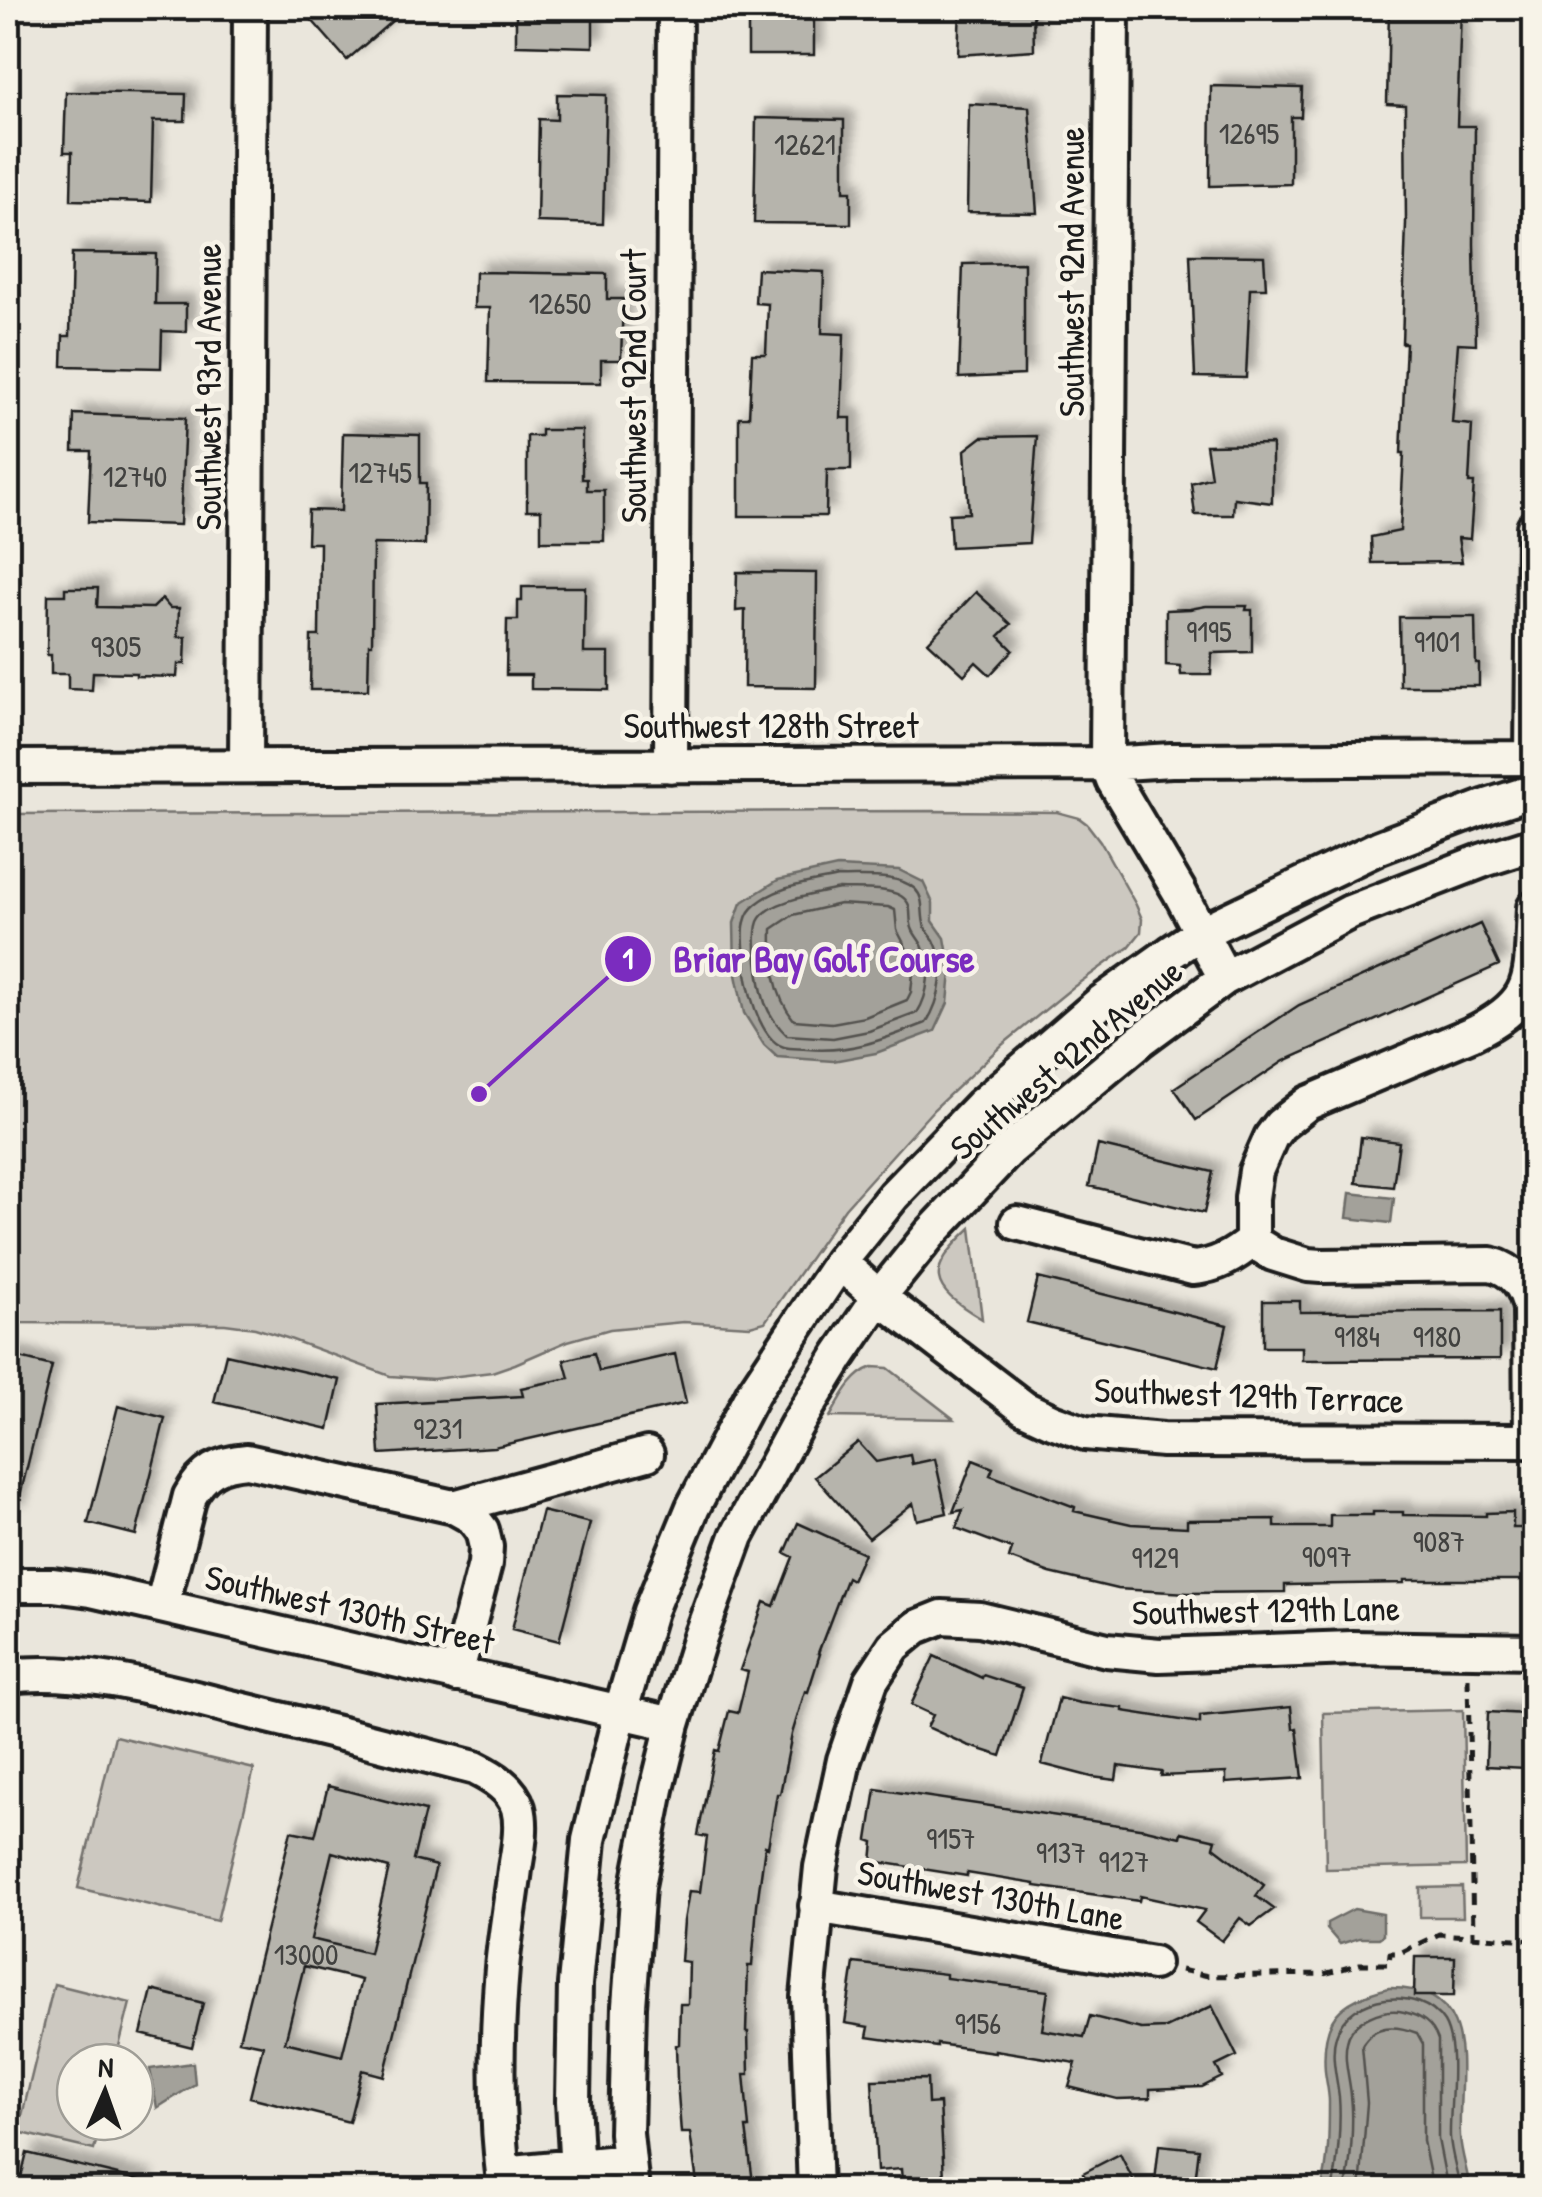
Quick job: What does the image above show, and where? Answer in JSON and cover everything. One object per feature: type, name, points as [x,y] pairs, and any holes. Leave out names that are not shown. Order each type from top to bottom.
[{"type":"street","name":"Southwest 93rd Avenue","points":[[246,766],[250,8]]},
{"type":"street","name":"Southwest 92nd Court","points":[[671,766],[675,8]]},
{"type":"street","name":"Southwest 92nd Avenue","points":[[631,2175],[626,2133],[629,2006],[638,1886],[673,1724],[738,1536],[838,1356],[930,1234],[1010,1150],[1141,1040],[1224,978],[1180,892],[1113,780],[1108,764],[1112,8]]},
{"type":"street","points":[[1533,758],[1534,528]]},
{"type":"street","name":"Southwest 128th Street","points":[[8,767],[1108,764],[1171,760],[1533,758]]},
{"type":"street","points":[[1200,933],[1380,847],[1534,792]]},
{"type":"street","points":[[1224,978],[1350,912],[1534,844]]},
{"type":"street","points":[[1252,1241],[1256,1171],[1280,1125],[1308,1104],[1471,1034],[1496,1022],[1516,1006],[1530,976],[1534,908]]},
{"type":"street","name":"Southwest 92nd Avenue","points":[[576,2178],[575,1984],[590,1840],[620,1713],[650,1611],[693,1507],[753,1393],[840,1262],[893,1196],[980,1106],[1101,1002],[1200,933]]},
{"type":"street","points":[[1017,1222],[1186,1267],[1222,1262],[1252,1241]]},
{"type":"street","points":[[1252,1241],[1273,1254],[1308,1264],[1491,1264],[1506,1270],[1525,1290],[1530,1309],[1533,1442]]},
{"type":"street","name":"Southwest 129th Terrace","points":[[840,1262],[879,1297],[1024,1408],[1086,1433],[1163,1440],[1533,1442]]},
{"type":"street","points":[[454,1506],[647,1454]]},
{"type":"street","points":[[162,1606],[190,1496],[213,1468],[230,1462],[247,1462],[454,1506],[472,1517],[482,1530],[486,1546],[485,1564],[456,1675]]},
{"type":"street","name":"Southwest 130th Street","points":[[8,1586],[92,1590],[673,1724]]},
{"type":"street","name":"Southwest 129th Lane","points":[[816,1906],[844,1760],[872,1681],[894,1646],[917,1628],[942,1617],[980,1619],[1128,1653],[1184,1655],[1352,1648],[1534,1651]]},
{"type":"street","points":[[8,1676],[58,1674],[103,1678],[198,1698],[475,1768],[505,1788],[513,1795],[520,1817],[502,1968],[498,2062],[504,2181],[631,2175]]},
{"type":"street","points":[[815,2190],[808,1998],[816,1906]]},
{"type":"street","name":"Southwest 130th Lane","points":[[816,1906],[1153,1963]]},
{"type":"path","points":[[1468,1665],[1473,1934]]},
{"type":"path","points":[[1199,1975],[1324,1974],[1360,1964],[1389,1964],[1390,1953],[1400,1953],[1439,1934],[1531,1940]]},
{"type":"shaded area","points":[[1057,812],[1079,818],[1100,841],[1136,905],[1142,919],[1141,932],[1129,947],[1002,1045],[934,1109],[845,1208],[765,1322],[750,1326],[683,1322],[610,1329],[568,1341],[492,1372],[433,1379],[390,1376],[287,1338],[225,1324],[8,1323],[8,814]]},
{"type":"shaded area","points":[[971,1228],[982,1319],[951,1297],[939,1278],[946,1256]]},
{"type":"shaded area","points":[[873,1367],[888,1368],[954,1419],[830,1417],[853,1381]]},
{"type":"shaded area","points":[[1463,1710],[1466,1866],[1326,1869],[1323,1713]]},
{"type":"shaded area","points":[[115,1736],[254,1769],[217,1921],[78,1888]]},
{"type":"shaded area","points":[[1462,1887],[1463,1917],[1420,1917],[1420,1888]]},
{"type":"shaded area","points":[[54,1984],[130,2003],[120,2042],[55,2042],[55,2141],[18,2132]]},
{"type":"shaded area","points":[[60,2142],[96,2142],[94,2150]]},
{"type":"water","points":[[837,867],[899,870],[923,882],[933,903],[933,921],[945,938],[951,972],[948,1003],[935,1031],[876,1053],[833,1061],[777,1057],[764,1045],[744,1013],[735,970],[734,923],[741,903],[778,880]]},
{"type":"water","points":[[1350,1193],[1394,1198],[1391,1223],[1347,1218]]},
{"type":"water","points":[[1354,1909],[1383,1914],[1383,1935],[1340,1944],[1327,1929],[1327,1923]]},
{"type":"water","points":[[1389,1988],[1419,1992],[1440,2002],[1452,2018],[1459,2039],[1461,2143],[1470,2189],[1321,2190],[1328,2146],[1325,2053],[1330,2025],[1337,2014],[1357,1999]]},
{"type":"water","points":[[193,2063],[195,2084],[157,2108],[155,2068]]},
{"type":"building","points":[[323,8],[407,8],[347,60],[310,18]]},
{"type":"building","points":[[516,8],[593,8],[593,47],[516,45]]},
{"type":"building","points":[[748,8],[814,8],[814,55],[748,55]]},
{"type":"building","points":[[960,8],[1033,8],[1034,50],[958,55]]},
{"type":"building","points":[[1389,8],[1461,8],[1457,126],[1475,126],[1476,344],[1458,343],[1452,423],[1472,425],[1469,483],[1474,483],[1470,539],[1458,538],[1462,562],[1372,563],[1371,537],[1400,531],[1404,453],[1405,105],[1387,104]]},
{"type":"building","points":[[1211,86],[1302,88],[1301,117],[1291,117],[1291,184],[1210,186]]},
{"type":"building","points":[[66,92],[186,94],[185,121],[153,121],[151,202],[71,200],[72,152],[64,152]]},
{"type":"building","points":[[557,94],[606,95],[603,224],[537,222],[539,119],[557,120]]},
{"type":"building","points":[[969,104],[1029,107],[1037,213],[967,212]]},
{"type":"building","points":[[756,118],[844,120],[844,191],[851,191],[851,224],[754,223]]},
{"type":"building","points":[[72,253],[156,254],[155,304],[186,304],[186,332],[162,331],[161,368],[62,366],[63,336],[70,336]]},
{"type":"building","points":[[1190,255],[1264,256],[1266,288],[1250,288],[1246,378],[1195,377]]},
{"type":"building","points":[[1024,263],[1024,375],[959,378],[963,264]]},
{"type":"building","points":[[757,269],[824,272],[822,333],[844,334],[841,418],[851,418],[851,470],[827,470],[826,516],[739,516],[739,417],[749,417],[752,354],[766,354],[768,304],[755,303]]},
{"type":"building","points":[[475,272],[607,274],[607,299],[623,299],[621,360],[601,360],[601,383],[488,382],[490,308],[474,308]]},
{"type":"building","points":[[74,414],[185,418],[180,525],[88,522],[91,451],[73,451]]},
{"type":"building","points":[[541,430],[582,430],[582,479],[587,479],[587,490],[604,490],[604,541],[541,541],[541,510],[527,510],[527,436],[541,436]]},
{"type":"building","points":[[343,433],[420,435],[420,483],[426,483],[425,545],[373,544],[368,690],[310,690],[311,636],[319,636],[320,543],[307,543],[308,510],[341,511]]},
{"type":"building","points":[[1037,436],[1029,543],[951,547],[949,514],[969,513],[965,450],[982,437]]},
{"type":"building","points":[[1272,444],[1272,503],[1234,498],[1233,515],[1195,515],[1191,483],[1211,477],[1206,445]]},
{"type":"building","points":[[737,572],[817,573],[816,688],[744,687],[745,610],[736,611]]},
{"type":"building","points":[[522,587],[585,587],[584,653],[609,653],[609,690],[531,689],[531,675],[506,675],[507,620],[518,620]]},
{"type":"building","points":[[65,588],[98,588],[97,607],[153,608],[162,599],[170,608],[179,608],[178,637],[186,637],[185,664],[178,664],[177,677],[93,672],[92,690],[68,689],[68,674],[51,674],[51,655],[47,655],[48,595],[65,595]]},
{"type":"building","points":[[976,592],[1011,624],[999,636],[1013,650],[990,675],[976,662],[964,675],[928,642]]},
{"type":"building","points":[[1247,606],[1246,610],[1252,610],[1252,652],[1212,653],[1211,675],[1181,675],[1180,666],[1166,665],[1166,610]]},
{"type":"building","points":[[1399,617],[1475,617],[1479,686],[1400,686]]},
{"type":"building","points":[[1480,924],[1499,965],[1284,1061],[1196,1120],[1174,1088],[1299,1005]]},
{"type":"building","points":[[1361,1137],[1399,1142],[1393,1187],[1356,1183]]},
{"type":"building","points":[[1098,1145],[1213,1172],[1204,1213],[1089,1186]]},
{"type":"building","points":[[1038,1278],[1227,1325],[1217,1368],[1027,1322]]},
{"type":"building","points":[[1263,1301],[1300,1301],[1300,1312],[1500,1311],[1500,1359],[1302,1360],[1302,1347],[1263,1347]]},
{"type":"building","points":[[594,1353],[599,1371],[675,1354],[686,1403],[494,1447],[380,1454],[377,1404],[523,1396],[521,1388],[569,1378],[564,1360]]},
{"type":"building","points":[[226,1354],[340,1380],[329,1429],[214,1402]]},
{"type":"building","points":[[8,1355],[52,1366],[16,1512],[8,1511]]},
{"type":"building","points":[[118,1406],[165,1418],[136,1535],[88,1523]]},
{"type":"building","points":[[858,1442],[876,1462],[910,1455],[912,1464],[935,1459],[947,1513],[917,1520],[913,1503],[869,1538],[815,1477]]},
{"type":"building","points":[[973,1460],[993,1468],[990,1475],[1075,1507],[1074,1511],[1131,1524],[1187,1527],[1187,1520],[1275,1519],[1275,1527],[1330,1527],[1330,1515],[1403,1512],[1486,1516],[1513,1512],[1513,1528],[1534,1528],[1534,1580],[1285,1585],[1285,1592],[1117,1589],[1050,1573],[1009,1558],[1012,1549],[956,1528],[963,1510],[953,1512]]},
{"type":"building","points":[[542,1511],[590,1523],[559,1641],[512,1629]]},
{"type":"building","points":[[798,1523],[864,1553],[852,1580],[847,1577],[818,1653],[808,1692],[805,1691],[777,1794],[768,1847],[765,1846],[752,1966],[748,1966],[749,2074],[744,2074],[754,2190],[698,2190],[690,2133],[681,2133],[677,2080],[680,2004],[688,2004],[689,1962],[681,1961],[684,1921],[689,1891],[700,1892],[707,1837],[698,1835],[715,1750],[719,1751],[729,1711],[738,1713],[748,1672],[740,1670],[764,1602],[774,1606],[793,1557],[785,1553]]},
{"type":"building","points":[[934,1656],[982,1678],[983,1675],[1023,1688],[1001,1756],[927,1727],[933,1715],[911,1705]]},
{"type":"building","points":[[1059,1698],[1200,1723],[1200,1716],[1291,1707],[1303,1778],[1226,1783],[1226,1773],[1161,1776],[1162,1772],[1118,1766],[1116,1780],[1042,1764]]},
{"type":"building","points":[[1488,1712],[1526,1714],[1526,1768],[1486,1766]]},
{"type":"building","points":[[328,1786],[425,1811],[413,1860],[436,1866],[384,2076],[362,2070],[349,2122],[250,2097],[263,2045],[239,2040],[291,1831],[315,1836]],"holes":[[[332,1852],[389,1868],[369,1953],[311,1939]],[[304,1966],[361,1980],[342,2056],[285,2042]]]},
{"type":"building","points":[[876,1789],[1216,1840],[1214,1847],[1264,1885],[1256,1896],[1274,1909],[1251,1926],[1240,1918],[1222,1941],[1196,1922],[1205,1910],[1140,1896],[1139,1901],[872,1861],[874,1842],[868,1840]]},
{"type":"building","points":[[1415,1957],[1455,1957],[1454,1996],[1414,1996]]},
{"type":"building","points":[[854,1963],[1048,1991],[1042,2030],[1084,2037],[1090,2016],[1141,2029],[1166,2028],[1212,2006],[1237,2056],[1216,2066],[1222,2077],[1202,2087],[1150,2089],[1150,2098],[1117,2099],[1069,2087],[1076,2063],[867,2037],[869,2027],[845,2023]]},
{"type":"building","points":[[152,1990],[203,2003],[192,2047],[141,2034]]},
{"type":"building","points":[[927,2079],[928,2104],[940,2103],[944,2178],[902,2181],[901,2169],[877,2171],[872,2080]]},
{"type":"building","points":[[1159,2145],[1199,2149],[1194,2190],[1154,2190]]},
{"type":"building","points":[[27,2153],[143,2181],[142,2190],[18,2190]]},
{"type":"building","points":[[1120,2154],[1138,2190],[1091,2190],[1083,2173]]},
{"type":"place","name":"Briar Bay Golf Course","points":[[479,1094]]}]
